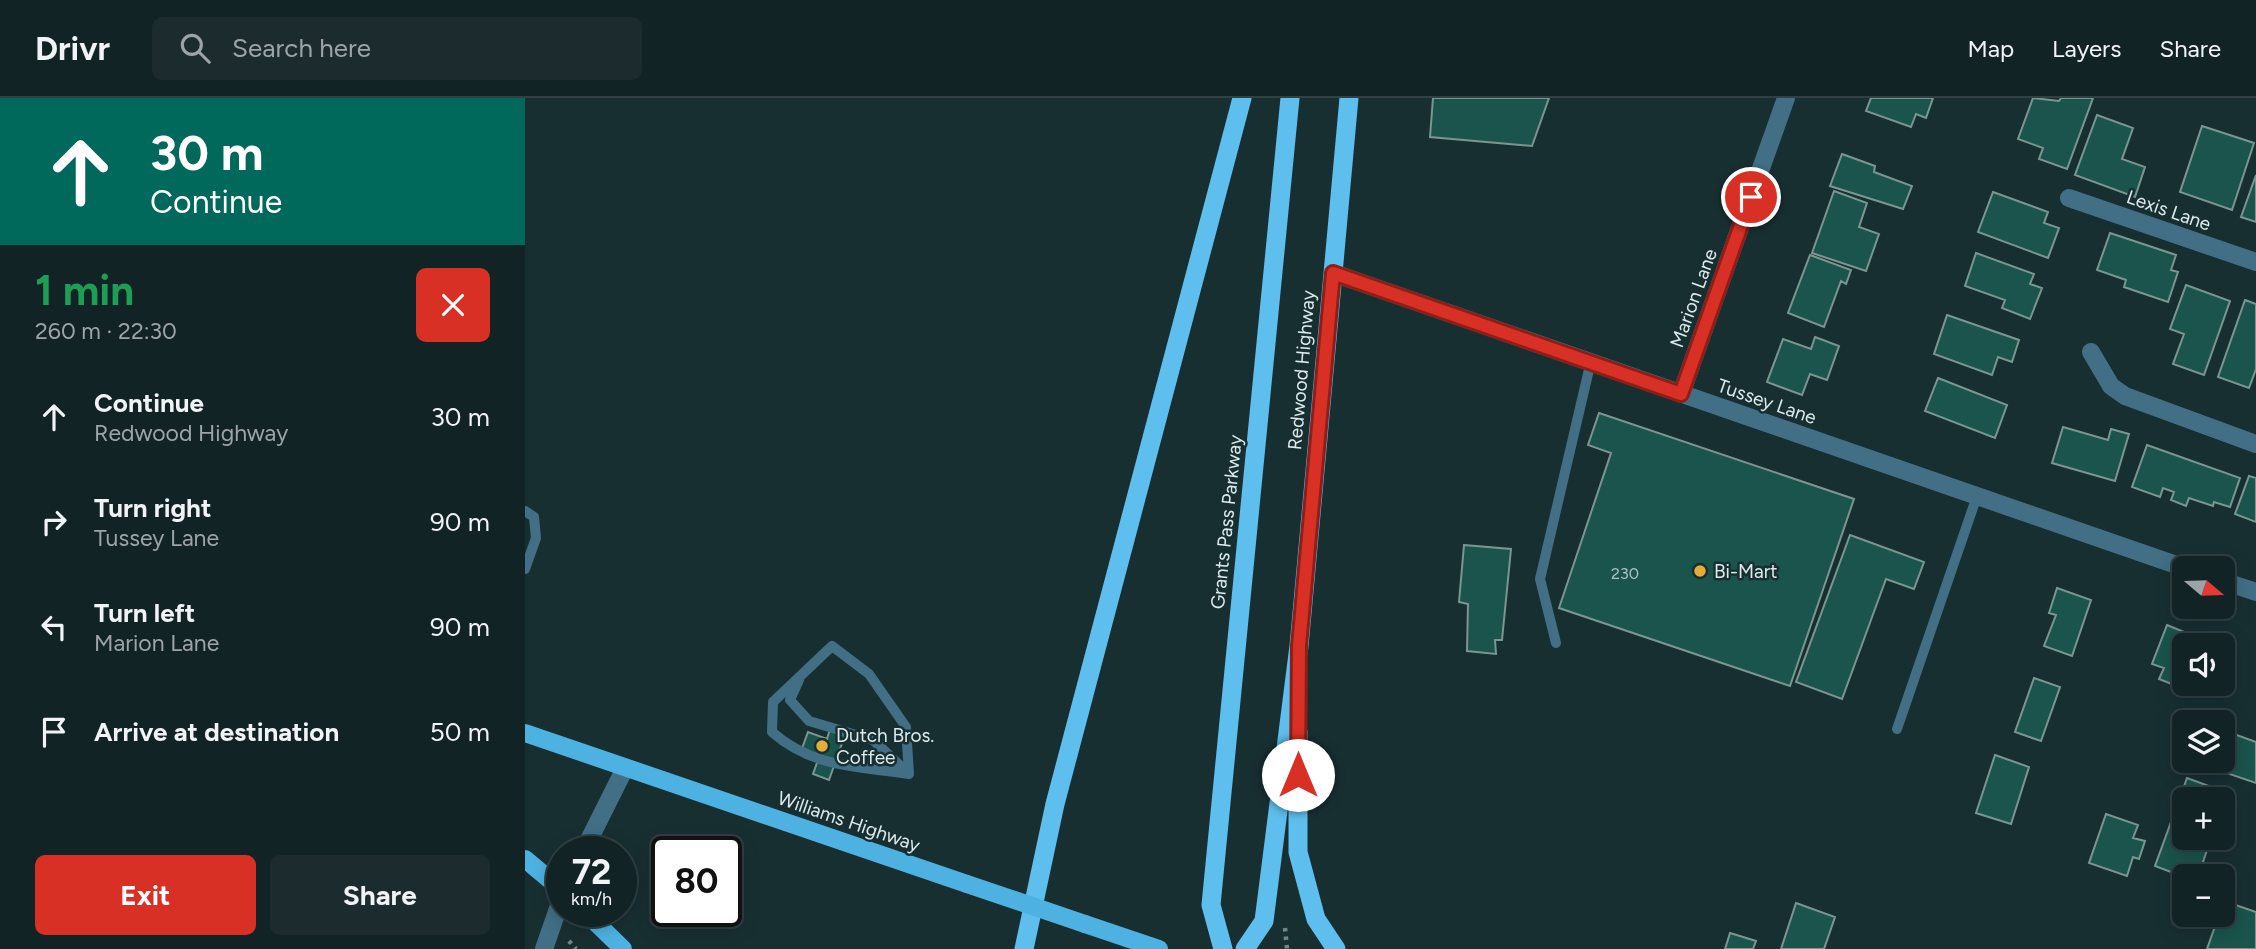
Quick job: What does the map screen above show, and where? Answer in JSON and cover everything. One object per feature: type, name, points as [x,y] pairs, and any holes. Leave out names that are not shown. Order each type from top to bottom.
[{"type":"highway","points":[[1024,949],[1055,804],[1242,98]]},
{"type":"highway","name":"Grants Pass Parkway","points":[[1223,949],[1211,905],[1290,98]]},
{"type":"highway","name":"Redwood Highway","points":[[1299,646],[1349,98]]},
{"type":"highway","points":[[1245,949],[1264,921],[1299,646]]},
{"type":"highway","points":[[1299,646],[1298,852],[1316,919],[1336,949]]},
{"type":"main road","name":"Williams Highway","points":[[525,733],[1159,949]]},
{"type":"main road","points":[[525,859],[546,877]]},
{"type":"main road","points":[[600,927],[623,949]]},
{"type":"street","name":"Marion Lane","points":[[1681,394],[1786,98]]},
{"type":"street","name":"Lexis Lane","points":[[2069,198],[2256,262]]},
{"type":"street","name":"Tussey Lane","points":[[1333,273],[2172,563]]},
{"type":"street","points":[[2091,352],[2111,386],[2125,396],[2256,444]]},
{"type":"street","points":[[2235,585],[2256,592]]},
{"type":"street","points":[[591,836],[625,768]]},
{"type":"street","points":[[544,949],[552,927]]},
{"type":"lane","points":[[1556,643],[1540,579],[1591,361]]},
{"type":"lane","points":[[1897,729],[1977,496]]},
{"type":"lane","points":[[525,511],[534,517],[536,538],[525,569]]},
{"type":"lane","points":[[832,646],[869,674],[907,727],[909,774],[824,762],[790,748],[772,732],[773,702],[832,646]]},
{"type":"lane","points":[[803,671],[790,700],[809,721],[873,740],[909,774]]},
{"type":"path","points":[[1285,927],[1288,931],[1287,949]]},
{"type":"building","points":[[1433,98],[1549,98],[1532,146],[1430,137]]},
{"type":"building","points":[[1871,98],[1933,98],[1926,118],[1916,114],[1911,127],[1866,111]]},
{"type":"building","points":[[2033,98],[2059,101],[2061,98],[2093,98],[2067,169],[2039,159],[2043,148],[2018,139]]},
{"type":"building","points":[[2097,115],[2133,128],[2122,159],[2145,167],[2135,197],[2075,175]]},
{"type":"building","points":[[2202,126],[2254,143],[2232,210],[2180,192]]},
{"type":"building","points":[[1842,154],[1875,166],[1874,172],[1912,186],[1903,209],[1830,186]]},
{"type":"building","points":[[2256,175],[2256,222],[2241,217]]},
{"type":"building","points":[[1834,191],[1867,203],[1859,227],[1879,234],[1866,271],[1812,253]]},
{"type":"building","points":[[1993,192],[2048,212],[2044,223],[2059,228],[2048,258],[1978,232]]},
{"type":"building","points":[[2110,233],[2176,255],[2171,270],[2178,272],[2168,302],[2124,287],[2126,280],[2097,270]]},
{"type":"building","points":[[1976,253],[2034,274],[2030,284],[2042,288],[2030,319],[2002,308],[2005,300],[1965,286]]},
{"type":"building","points":[[1810,255],[1851,270],[1846,284],[1841,281],[1824,327],[1788,313]]},
{"type":"building","points":[[2186,285],[2230,301],[2204,375],[2173,364],[2184,334],[2170,329]]},
{"type":"building","points":[[2245,300],[2256,304],[2256,369],[2249,388],[2218,377]]},
{"type":"building","points":[[1947,315],[2019,340],[2012,362],[1998,357],[1992,375],[1934,354]]},
{"type":"building","points":[[1815,337],[1839,346],[1827,380],[1810,374],[1802,395],[1767,382],[1783,339],[1811,349]]},
{"type":"building","points":[[1938,378],[2007,405],[1995,438],[1925,411]]},
{"type":"building","name":"Bi-Mart","points":[[1599,413],[1854,499],[1790,686],[1559,608],[1611,453],[1588,445]]},
{"type":"building","points":[[2063,427],[2108,440],[2111,429],[2129,434],[2115,481],[2052,463]]},
{"type":"building","points":[[2147,445],[2240,478],[2230,507],[2214,502],[2213,506],[2189,498],[2186,506],[2171,500],[2174,492],[2163,488],[2160,497],[2132,487]]},
{"type":"building","points":[[2249,476],[2256,478],[2256,522],[2235,514]]},
{"type":"building","points":[[1850,535],[1924,562],[1914,589],[1886,579],[1842,699],[1796,682]]},
{"type":"building","points":[[1464,545],[1511,549],[1502,640],[1495,640],[1496,654],[1467,651],[1468,604],[1459,602]]},
{"type":"building","points":[[2057,588],[2091,600],[2072,656],[2044,646],[2056,615],[2049,613]]},
{"type":"building","points":[[2167,625],[2186,633],[2172,633],[2172,684],[2159,679],[2164,668],[2152,664]]},
{"type":"building","points":[[2034,678],[2060,687],[2041,741],[2015,732]]},
{"type":"building","name":"Dutch Bros. Coffee","points":[[831,726],[846,732],[829,780],[813,774],[818,760],[800,754],[808,732],[827,739]]},
{"type":"building","points":[[2235,734],[2256,742],[2256,783],[2227,773],[2235,773]]},
{"type":"building","points":[[1995,755],[2029,767],[2011,824],[1976,813]]},
{"type":"building","points":[[2187,778],[2212,787],[2184,787]]},
{"type":"building","points":[[2106,814],[2138,825],[2133,838],[2145,841],[2139,859],[2133,857],[2127,876],[2089,863]]},
{"type":"building","points":[[2172,819],[2172,850],[2207,850],[2202,864],[2172,864],[2172,872],[2155,866]]},
{"type":"building","points":[[1796,903],[1835,917],[1824,949],[1781,949]]},
{"type":"building","points":[[2235,905],[2256,912],[2256,949],[2207,949],[2215,927],[2235,927]]},
{"type":"building","points":[[1730,933],[1756,941],[1753,949],[1725,949]]},
{"type":"place","name":"Bi-Mart","points":[[1700,571]]},
{"type":"place","name":"Dutch Bros. Coffee","points":[[822,746]]},
{"type":"route","points":[[1298,775],[1299,646],[1333,273],[1681,394],[1751,197]]}]
